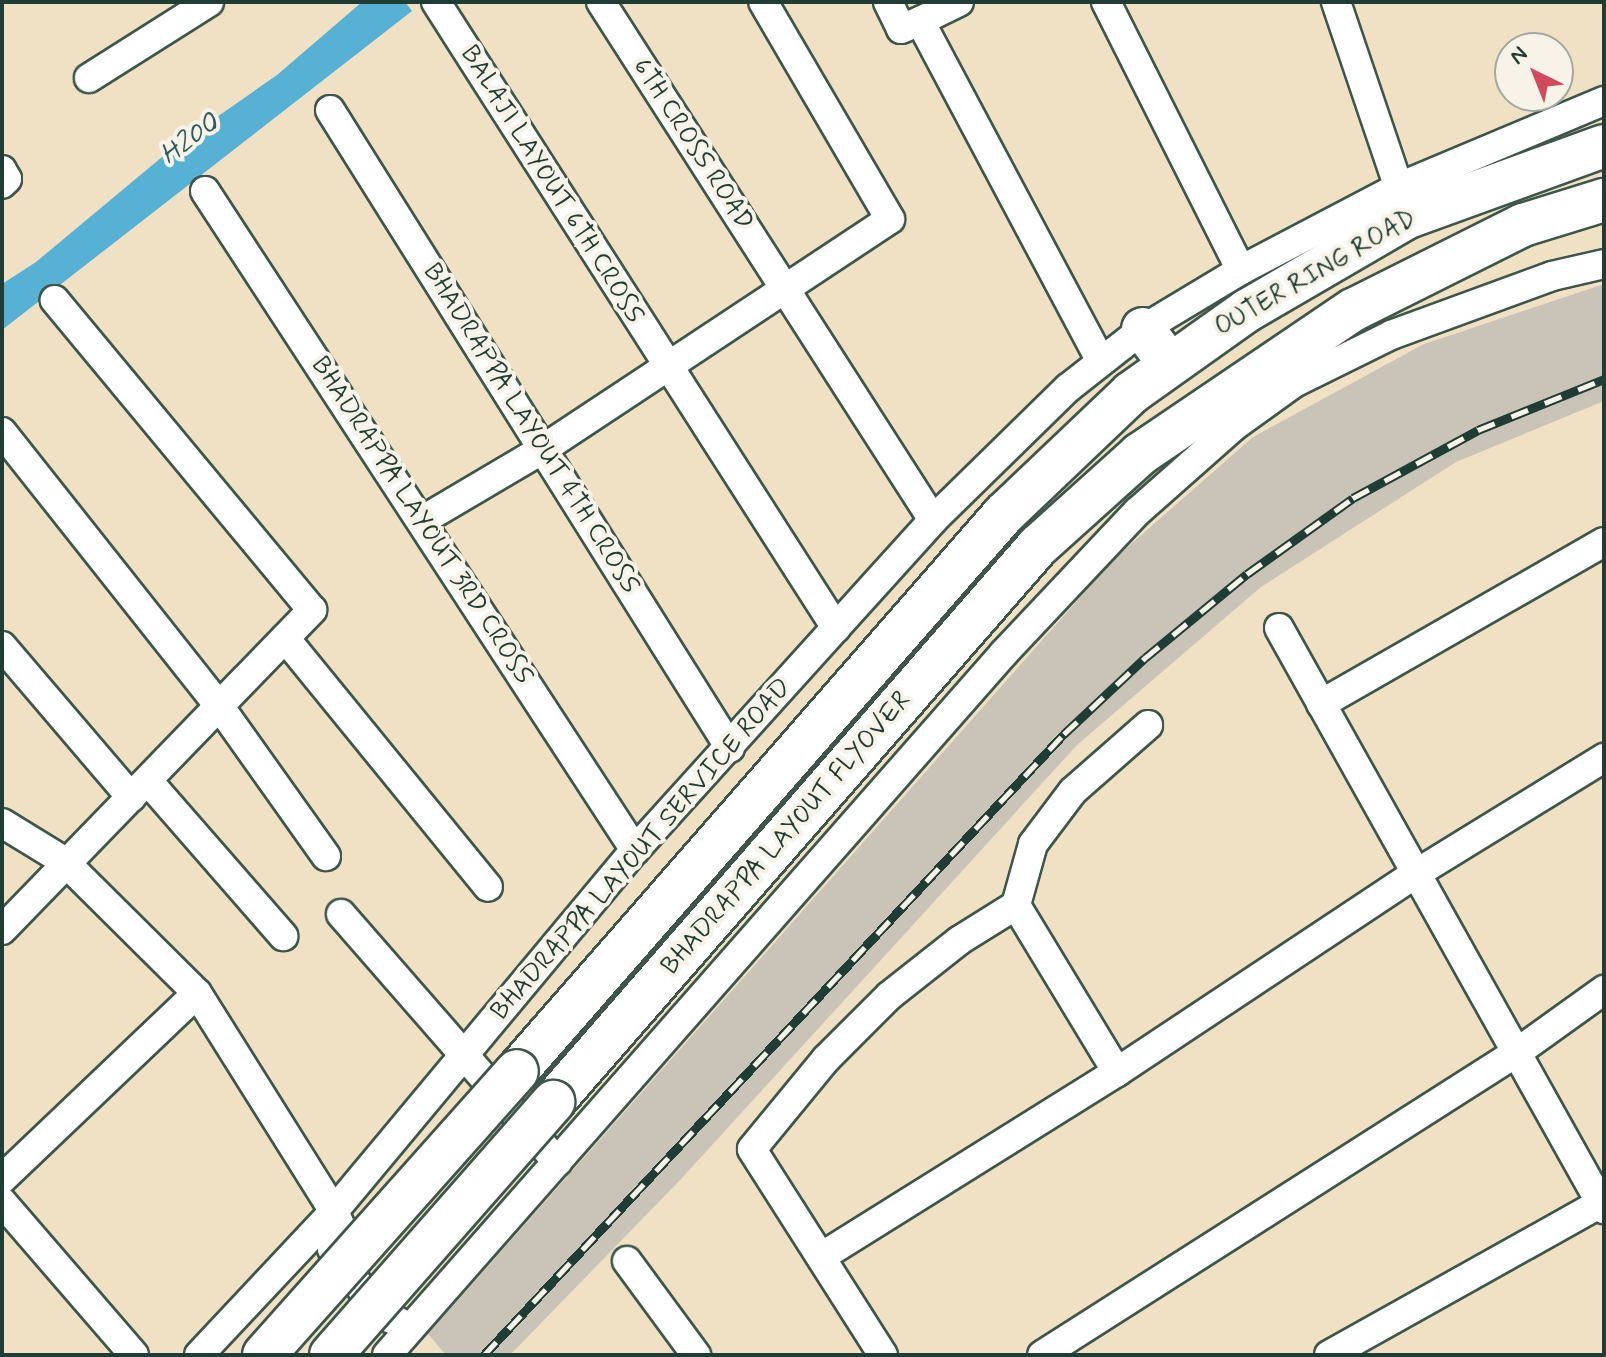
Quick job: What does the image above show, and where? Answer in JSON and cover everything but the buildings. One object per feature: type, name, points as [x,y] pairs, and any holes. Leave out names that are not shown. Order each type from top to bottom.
[{"type":"highway","name":"OUTER RING ROAD","points":[[1169,363],[1299,278],[1404,202],[1604,146]]},
{"type":"highway","name":"OUTER RING ROAD","points":[[1288,369],[1353,310],[1523,225],[1604,200]]},
{"type":"highway","points":[[1143,329],[1169,363]]},
{"type":"highway","name":"BHADRAPPA LAYOUT FLYOVER","points":[[264,1355],[1004,514],[1169,363]]},
{"type":"highway","name":"BHADRAPPA LAYOUT FLYOVER","points":[[331,1355],[1038,546],[1140,454],[1288,369]]},
{"type":"street","points":[[89,78],[209,2]]},
{"type":"street","name":"6TH CROSS ROAD","points":[[601,2],[933,520]]},
{"type":"street","points":[[421,521],[543,449],[890,219],[763,2]]},
{"type":"street","points":[[888,2],[901,29],[959,2]]},
{"type":"street","points":[[1106,2],[1241,270]]},
{"type":"street","points":[[1336,2],[1404,202]]},
{"type":"street","name":"BALAJI LAYOUT 6TH CROSS","points":[[438,5],[665,368],[836,628]]},
{"type":"street","points":[[920,21],[1101,361]]},
{"type":"street","name":"BHADRAPPA LAYOUT SERVICE ROAD","points":[[199,1355],[337,1218],[461,1058],[635,850],[933,520],[1101,361],[1143,329],[1241,270],[1404,202],[1604,101]]},
{"type":"street","name":"BHADRAPPA LAYOUT 4TH CROSS","points":[[330,110],[730,748]]},
{"type":"street","points":[[2,170],[7,179],[2,184]]},
{"type":"street","name":"BHADRAPPA LAYOUT 3RD CROSS","points":[[205,191],[635,850]]},
{"type":"street","points":[[2,823],[64,861],[197,993],[337,1218],[332,1249],[398,1343],[1065,587],[1137,512],[1233,427],[1288,369],[1552,276],[1604,264]]},
{"type":"street","points":[[2,930],[64,861],[140,789],[312,610],[55,300]]},
{"type":"street","points":[[2,432],[220,707],[326,856]]},
{"type":"street","points":[[1321,704],[1604,542]]},
{"type":"street","points":[[1279,628],[1603,1204],[1329,1355]]},
{"type":"street","points":[[285,638],[488,887]]},
{"type":"street","points":[[2,646],[283,936]]},
{"type":"street","points":[[883,1355],[752,1149],[826,1059],[889,996],[960,940],[1016,905],[1033,844],[1073,791],[1148,725]]},
{"type":"street","points":[[821,1257],[1117,1072],[1417,873],[1604,758]]},
{"type":"street","points":[[1016,905],[1117,1072]]},
{"type":"street","points":[[341,914],[461,1058],[557,1162]]},
{"type":"street","points":[[1042,1355],[1519,1051],[1604,990]]},
{"type":"street","points":[[2,1179],[197,993]]},
{"type":"street","points":[[2,1202],[134,1355]]},
{"type":"street","points":[[627,1261],[668,1312],[696,1355]]},
{"type":"shaded area","points":[[1604,284],[1604,401],[1456,462],[1261,587],[1077,745],[682,1178],[510,1355],[446,1355],[428,1334],[1114,559],[1253,437],[1424,344]]},
{"type":"water","name":"H200","points":[[362,2],[405,2],[412,11],[2,330],[2,284],[36,262],[174,147],[277,75]]},
{"type":"railway","points":[[484,1355],[1064,734],[1145,658],[1247,574],[1353,498],[1478,430],[1604,379]]}]
